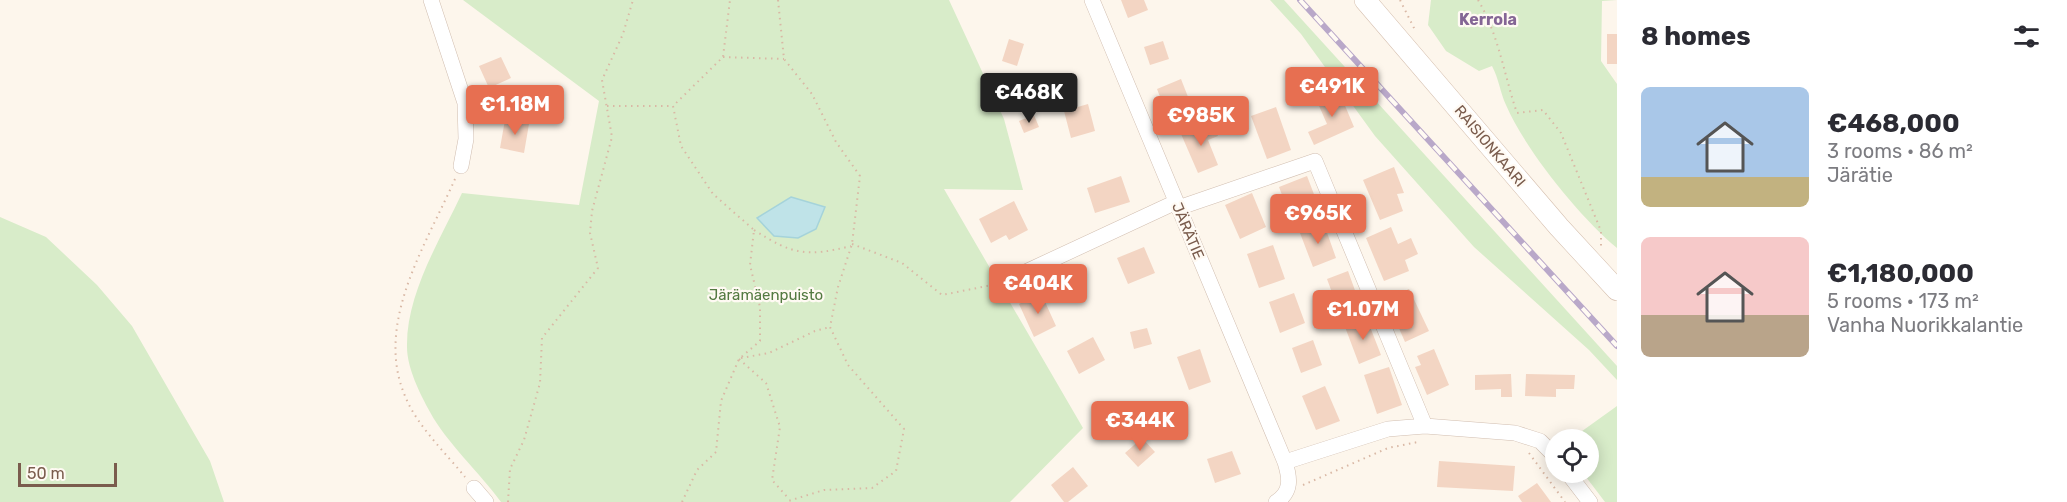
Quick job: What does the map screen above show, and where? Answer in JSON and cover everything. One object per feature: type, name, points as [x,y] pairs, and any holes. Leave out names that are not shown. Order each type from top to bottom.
[{"type":"main road","name":"RAISIONKAARI","points":[[1365,0],[1559,228],[1617,290]]},
{"type":"street","points":[[431,0],[465,103],[466,139],[461,166]]},
{"type":"street","name":"JÄRÄTIE","points":[[1092,0],[1285,462],[1290,482],[1281,497]]},
{"type":"street","points":[[1004,282],[1177,205],[1315,161],[1424,433]]},
{"type":"street","points":[[1285,462],[1388,429],[1424,433],[1521,434],[1540,441],[1545,446]]},
{"type":"street","points":[[1575,483],[1590,502]]},
{"type":"street","points":[[474,488],[484,501]]},
{"type":"path","points":[[508,502],[510,469],[524,440],[540,383],[543,338],[598,268],[590,233],[592,211],[612,137],[602,80],[623,34],[633,0]]},
{"type":"path","points":[[607,106],[673,106],[723,57],[730,0]]},
{"type":"path","points":[[778,0],[784,59],[812,94],[836,142],[860,176],[852,245],[838,287],[830,327],[848,365],[904,429],[896,471],[872,488],[824,490],[786,502]]},
{"type":"path","points":[[1478,0],[1499,43],[1507,82],[1518,113],[1543,110],[1561,133],[1601,231],[1602,257]]},
{"type":"path","points":[[723,57],[784,59]]},
{"type":"path","points":[[673,106],[681,146],[712,194],[754,230],[781,248],[819,254],[852,245],[902,263],[942,296],[1004,282]]},
{"type":"path","points":[[461,166],[402,300],[395,345],[405,396],[418,419],[474,488]]},
{"type":"path","points":[[682,502],[697,470],[716,452],[721,401],[739,359],[760,341],[760,307],[750,266],[754,230]]},
{"type":"path","points":[[739,359],[769,353],[815,331],[830,327]]},
{"type":"path","points":[[739,359],[766,383],[780,427],[772,480],[790,500]]},
{"type":"path","points":[[1281,497],[1424,433]]},
{"type":"path","points":[[1522,448],[1530,454],[1565,502]]},
{"type":"green space","name":"Järämäenpuisto","points":[[463,0],[949,0],[1004,119],[1023,190],[944,189],[1083,428],[1010,502],[501,502],[445,435],[418,389],[407,347],[412,307],[426,268],[462,193],[579,205],[599,101]]},
{"type":"green space","points":[[1270,0],[1284,0],[1617,366],[1617,380],[1589,350],[1474,247],[1375,136],[1301,34]]},
{"type":"green space","points":[[1431,0],[1617,0],[1602,1],[1601,61],[1617,84],[1617,248],[1570,201],[1526,142],[1504,100],[1492,66],[1479,71],[1446,51],[1428,25]]},
{"type":"green space","points":[[0,217],[46,237],[97,285],[132,326],[210,461],[224,502],[0,502]]},
{"type":"green space","points":[[1617,406],[1617,502],[1605,502],[1591,483],[1599,483],[1599,429],[1585,429]]},
{"type":"water","points":[[791,197],[825,207],[816,229],[798,238],[774,236],[757,218]]},
{"type":"building","points":[[1121,0],[1144,0],[1148,10],[1128,18]]},
{"type":"building","points":[[1607,34],[1617,34],[1617,64],[1607,64]]},
{"type":"building","points":[[1009,39],[1024,44],[1017,66],[1002,61]]},
{"type":"building","points":[[1163,41],[1169,59],[1150,65],[1144,47]]},
{"type":"building","points":[[501,57],[511,78],[489,88],[479,66]]},
{"type":"building","points":[[1181,79],[1190,102],[1166,112],[1157,89]]},
{"type":"building","points":[[1338,89],[1354,127],[1314,145],[1308,132],[1327,124],[1316,99]]},
{"type":"building","points":[[1088,104],[1095,131],[1071,138],[1064,111]]},
{"type":"building","points":[[1276,107],[1291,150],[1267,159],[1251,116]]},
{"type":"building","points":[[1034,115],[1039,127],[1024,133],[1019,121]]},
{"type":"building","points":[[505,120],[529,124],[524,153],[500,148]]},
{"type":"building","points":[[1212,122],[1218,136],[1208,140],[1218,165],[1198,173],[1181,134]]},
{"type":"building","points":[[1394,167],[1404,193],[1397,194],[1403,211],[1380,220],[1363,180]]},
{"type":"building","points":[[1121,176],[1130,202],[1095,213],[1087,188]]},
{"type":"building","points":[[1307,176],[1320,210],[1292,221],[1279,187]]},
{"type":"building","points":[[1252,193],[1266,227],[1240,239],[1225,205]]},
{"type":"building","points":[[1014,201],[1028,230],[1009,240],[1006,235],[991,243],[979,219]]},
{"type":"building","points":[[1324,224],[1336,258],[1313,267],[1300,233]]},
{"type":"building","points":[[1391,227],[1398,244],[1411,238],[1418,254],[1405,260],[1409,271],[1384,281],[1366,238]]},
{"type":"building","points":[[1273,245],[1285,279],[1259,288],[1247,254]]},
{"type":"building","points":[[1144,247],[1155,273],[1128,284],[1117,258]]},
{"type":"building","points":[[1348,271],[1361,307],[1340,314],[1327,279]]},
{"type":"building","points":[[1409,289],[1429,331],[1405,342],[1391,310],[1401,305],[1396,295]]},
{"type":"building","points":[[1041,293],[1056,326],[1034,337],[1019,304]]},
{"type":"building","points":[[1294,293],[1305,323],[1280,333],[1269,302]]},
{"type":"building","points":[[1367,319],[1381,355],[1359,364],[1345,327]]},
{"type":"building","points":[[1147,328],[1152,344],[1134,349],[1130,332]]},
{"type":"building","points":[[1093,337],[1105,360],[1079,374],[1067,351]]},
{"type":"building","points":[[1313,340],[1322,365],[1301,373],[1292,348]]},
{"type":"building","points":[[1200,349],[1211,382],[1189,390],[1177,357]]},
{"type":"building","points":[[1434,349],[1449,385],[1427,395],[1415,367],[1421,365],[1417,356]]},
{"type":"building","points":[[1389,367],[1402,405],[1377,414],[1364,375]]},
{"type":"building","points":[[1511,374],[1512,397],[1501,397],[1501,389],[1475,390],[1475,375]]},
{"type":"building","points":[[1526,374],[1575,375],[1574,389],[1556,389],[1556,397],[1525,396]]},
{"type":"building","points":[[1325,386],[1340,421],[1316,430],[1302,396]]},
{"type":"building","points":[[1142,438],[1155,452],[1138,467],[1125,453]]},
{"type":"building","points":[[1232,451],[1241,474],[1215,483],[1207,459]]},
{"type":"building","points":[[1439,461],[1515,466],[1513,491],[1437,487]]},
{"type":"building","points":[[1073,467],[1088,486],[1068,502],[1064,502],[1051,485]]},
{"type":"building","points":[[1537,483],[1551,502],[1522,502],[1518,496]]},
{"type":"railway","points":[[1300,0],[1617,346]]},
{"type":"district","name":"Kerrola","points":[[1488,19]]}]
